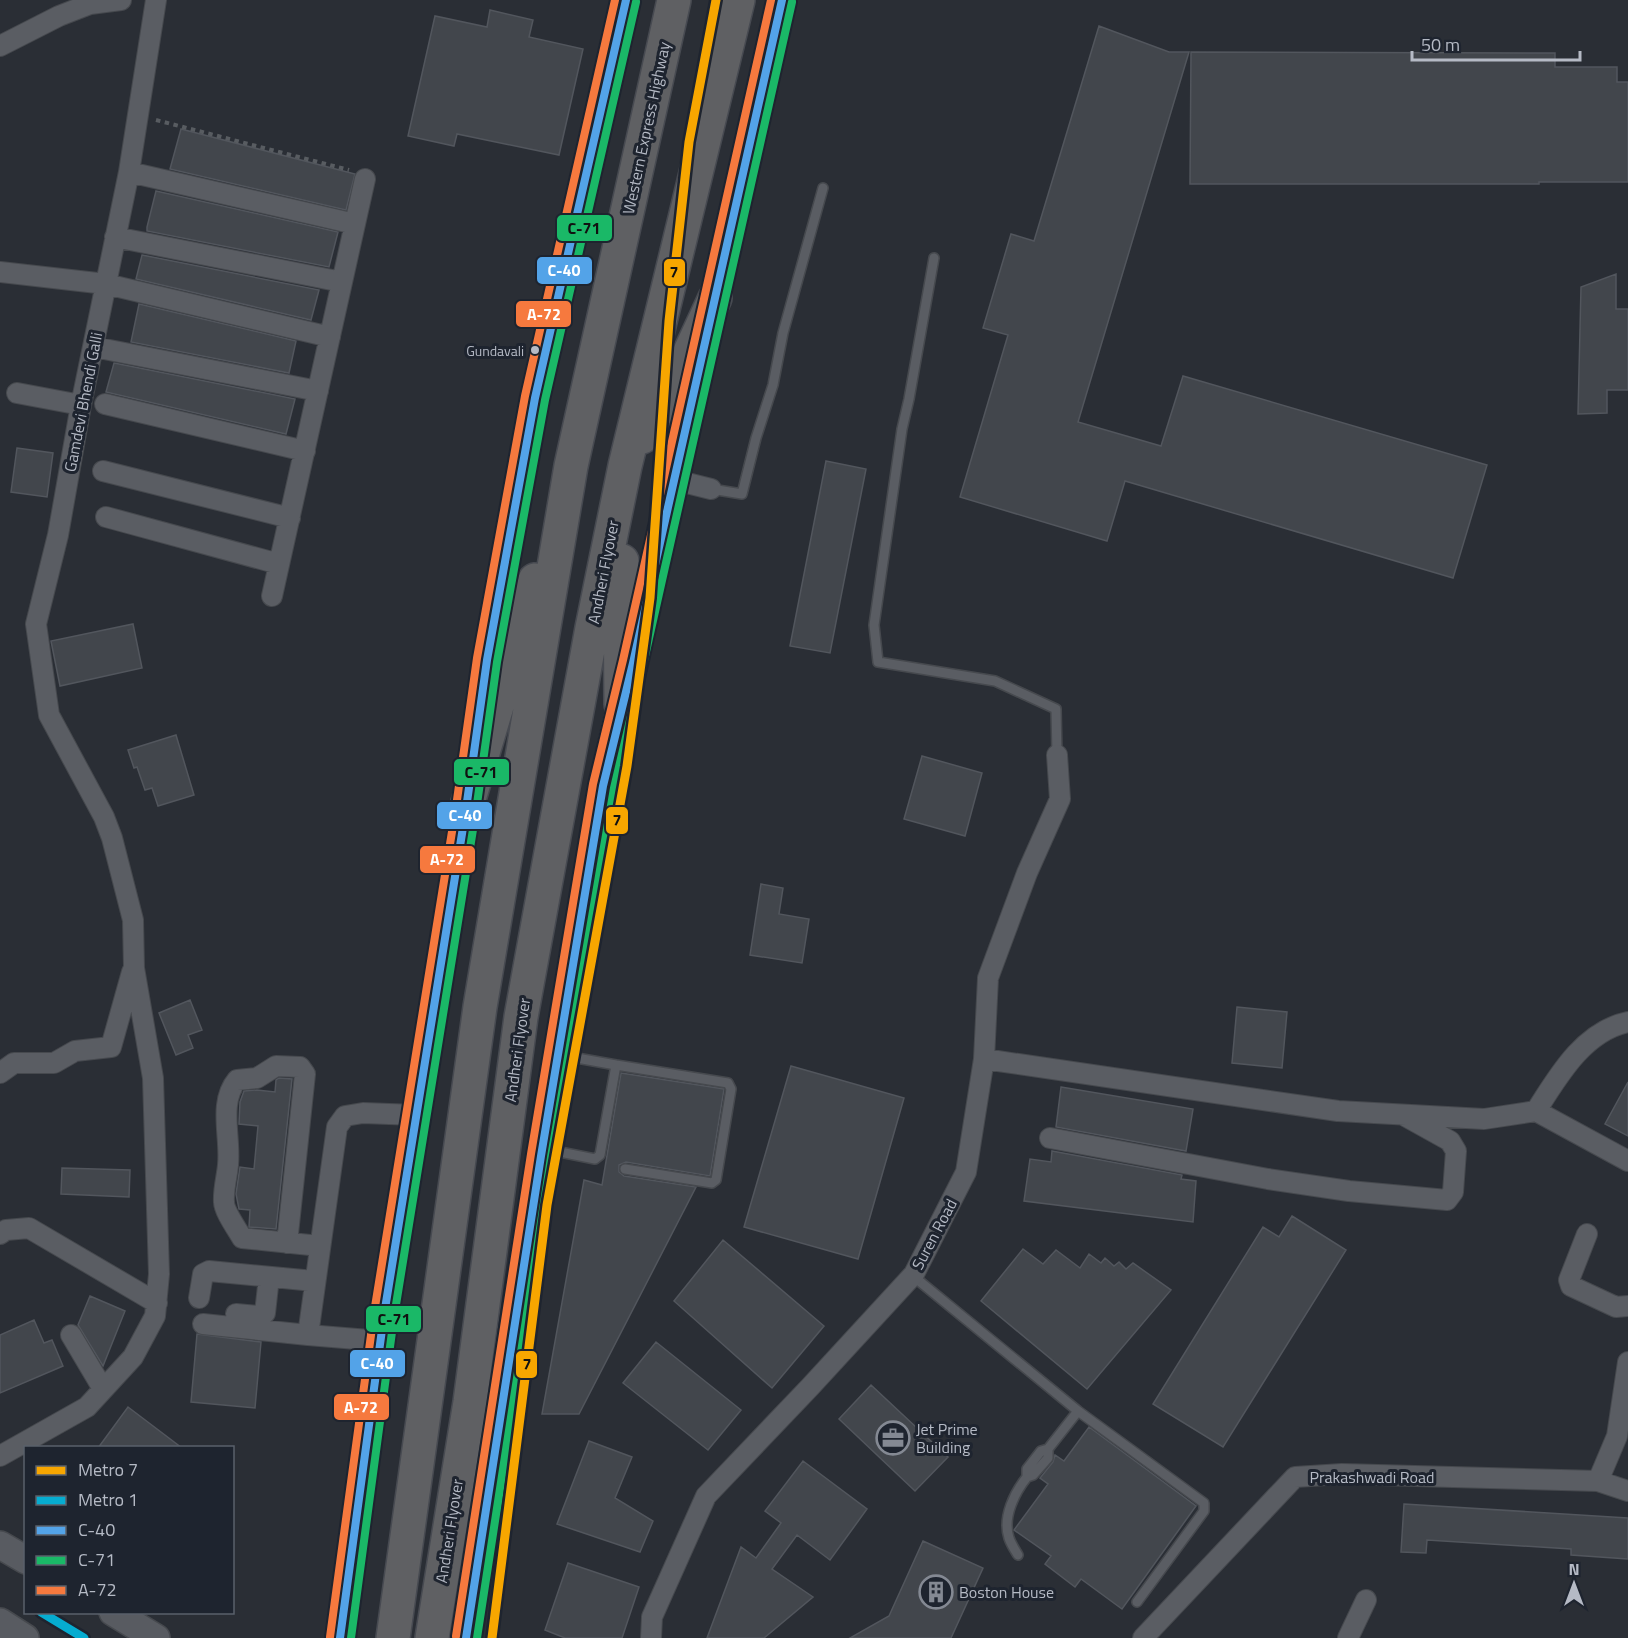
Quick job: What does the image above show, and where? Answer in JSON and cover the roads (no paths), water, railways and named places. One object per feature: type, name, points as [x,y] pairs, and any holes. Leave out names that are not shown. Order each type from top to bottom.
[{"type":"highway","name":"Western Express Highway","points":[[571,466],[674,0]]},
{"type":"highway","points":[[621,704],[620,587],[626,522],[625,466],[738,0]]},
{"type":"highway","points":[[625,466],[682,369],[715,298]]},
{"type":"highway","points":[[466,809],[571,466]]},
{"type":"highway","points":[[393,1638],[480,1007],[571,466]]},
{"type":"highway","name":"Andheri Flyover","points":[[432,1638],[470,1402],[521,1017],[592,628],[625,466]]},
{"type":"street","points":[[0,46],[90,4],[121,0]]},
{"type":"street","name":"Gamdevi Bhendi Galli","points":[[134,968],[133,920],[112,838],[104,817],[90,795],[49,714],[36,624],[58,535],[81,405],[129,172],[156,0]]},
{"type":"street","points":[[340,1638],[381,1341],[466,809],[487,660],[535,398],[626,0]]},
{"type":"street","points":[[466,1638],[541,1148],[607,772],[782,0]]},
{"type":"street","points":[[129,172],[355,224]]},
{"type":"street","points":[[272,596],[365,179]]},
{"type":"street","points":[[115,237],[342,282]]},
{"type":"street","points":[[0,272],[106,284],[330,337]]},
{"type":"street","points":[[94,347],[318,391]]},
{"type":"street","points":[[17,393],[81,405]]},
{"type":"street","points":[[105,404],[304,451]]},
{"type":"street","points":[[103,471],[290,518]]},
{"type":"street","points":[[675,480],[711,489]]},
{"type":"street","points":[[106,517],[279,564]]},
{"type":"street","name":"Suren Road","points":[[651,1638],[652,1617],[706,1496],[913,1276],[966,1172],[984,1059],[988,978],[1027,873],[1059,800],[1057,754]]},
{"type":"street","points":[[0,1073],[14,1064],[54,1064],[75,1051],[111,1047],[134,968]]},
{"type":"street","points":[[0,1456],[87,1407],[133,1357],[155,1316],[159,1274],[153,1078],[134,968]]},
{"type":"street","points":[[1536,1111],[1557,1076],[1579,1050],[1616,1024],[1628,1022]]},
{"type":"street","points":[[984,1059],[1338,1111],[1484,1119],[1536,1111],[1628,1161]]},
{"type":"street","points":[[287,1243],[304,1074],[300,1067],[276,1066],[257,1078],[237,1080],[230,1088],[226,1110],[229,1136],[224,1201],[226,1212],[233,1219],[242,1238],[287,1243],[320,1246]]},
{"type":"street","points":[[308,1335],[337,1127],[345,1116],[363,1113],[416,1115]]},
{"type":"street","points":[[1050,1138],[1348,1191],[1446,1200],[1453,1192],[1456,1151],[1450,1141],[1400,1113]]},
{"type":"street","points":[[0,1234],[6,1230],[29,1228],[156,1303]]},
{"type":"street","points":[[1587,1234],[1569,1280],[1571,1286],[1616,1307],[1628,1306]]},
{"type":"street","points":[[202,1311],[203,1274],[209,1271],[314,1281]]},
{"type":"street","points":[[202,1311],[260,1316],[265,1313],[269,1277]]},
{"type":"street","points":[[202,1311],[308,1335],[381,1341]]},
{"type":"street","points":[[71,1335],[103,1389]]},
{"type":"street","points":[[1598,1481],[1617,1436],[1628,1362]]},
{"type":"street","name":"Prakashwadi Road","points":[[1143,1638],[1295,1477],[1342,1474],[1598,1481],[1628,1490]]},
{"type":"street","points":[[1628,1483],[1628,1490]]},
{"type":"street","points":[[0,1545],[24,1559]]},
{"type":"street","points":[[1348,1638],[1366,1600]]},
{"type":"street","points":[[116,1614],[156,1638]]},
{"type":"street","points":[[0,1622],[25,1638]]},
{"type":"lane","points":[[711,489],[742,494],[756,438],[773,385],[783,333],[823,188]]},
{"type":"lane","points":[[934,258],[902,429],[874,625],[878,662],[995,681],[1056,709],[1057,754]]},
{"type":"lane","points":[[558,1054],[728,1083],[731,1089],[716,1180],[712,1183],[625,1169]]},
{"type":"lane","points":[[541,1148],[586,1158],[595,1159],[600,1155],[616,1065]]},
{"type":"lane","points":[[913,1276],[1078,1410],[1204,1503],[1204,1511],[1137,1602]]},
{"type":"lane","points":[[1018,1555],[1008,1537],[1008,1519],[1013,1500],[1028,1476],[1027,1470],[1041,1450],[1048,1449],[1078,1410]]},
{"type":"metro line","name":"7","points":[[492,1638],[547,1205],[627,766],[650,598],[669,321],[689,142],[716,0]]},
{"type":"metro line","name":"1","points":[[44,1614],[84,1638]]},
{"type":"place","name":"Gundavali","points":[[535,350]]},
{"type":"place","name":"Jet Prime Building","points":[[893,1438]]},
{"type":"place","name":"Boston House","points":[[936,1592]]}]
